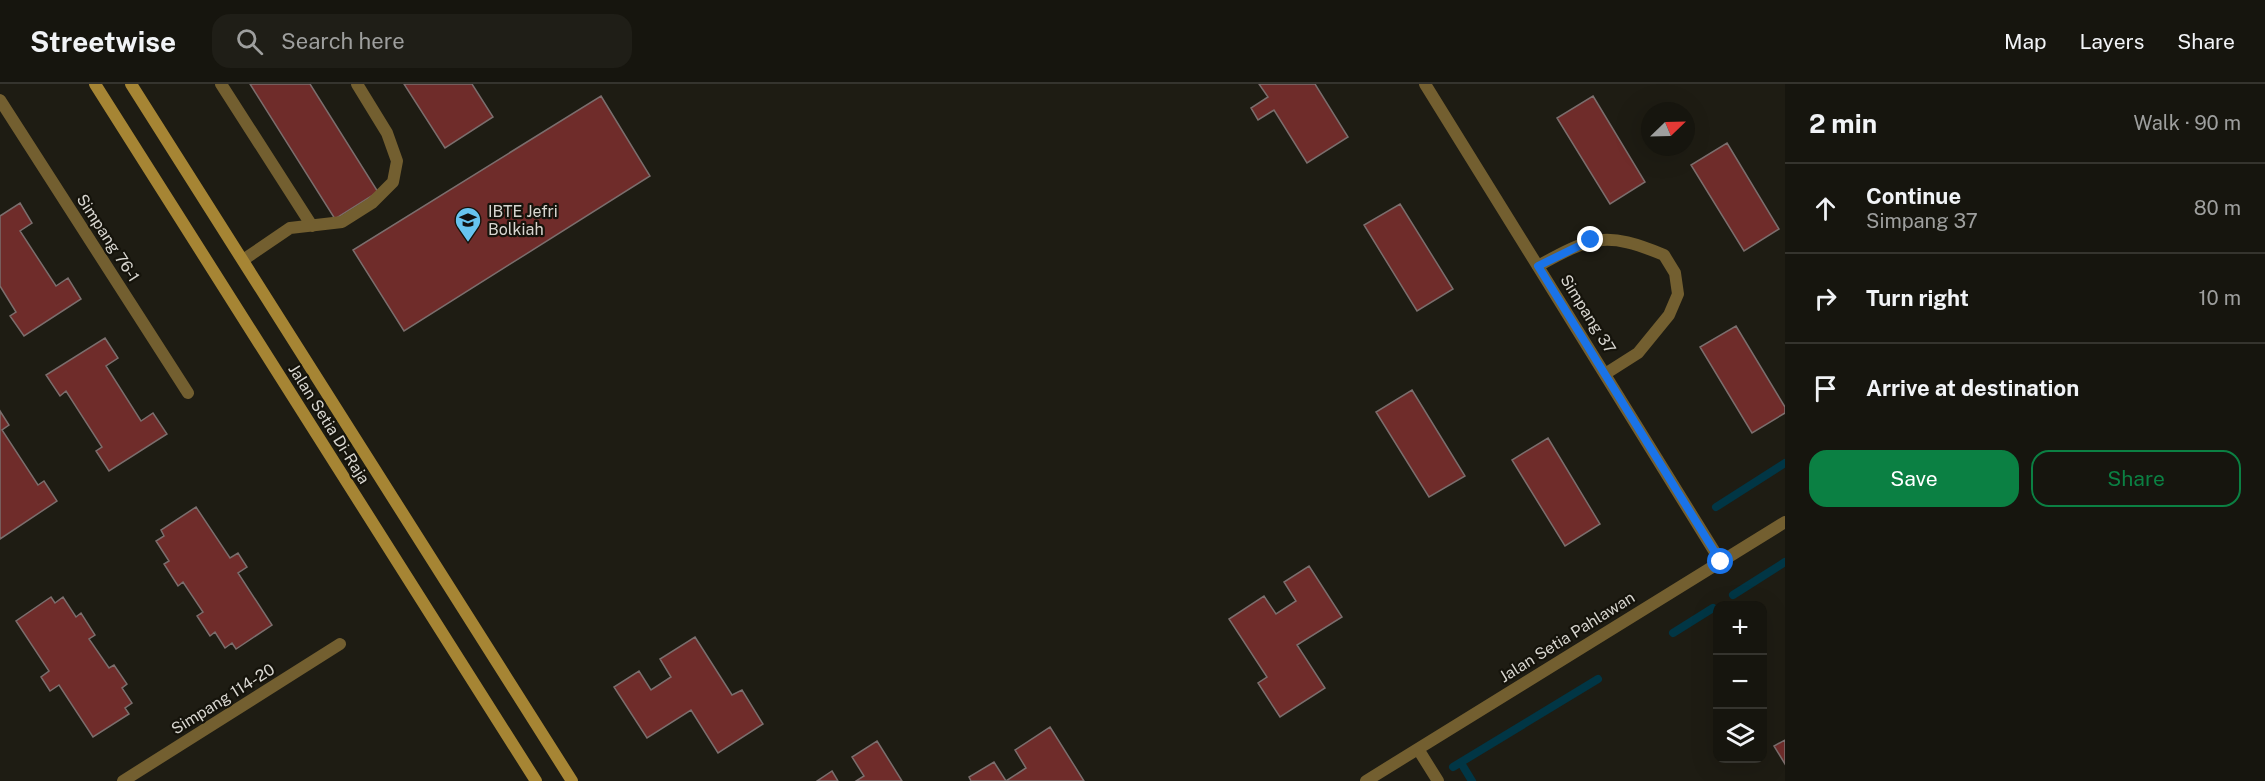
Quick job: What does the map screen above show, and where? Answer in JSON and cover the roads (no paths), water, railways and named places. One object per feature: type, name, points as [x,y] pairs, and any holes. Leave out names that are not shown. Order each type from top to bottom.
[{"type":"main road","name":"Jalan Setia Di-Raja","points":[[95,84],[536,781]]},
{"type":"main road","name":"Jalan Setia Di-Raja","points":[[131,84],[572,781]]},
{"type":"street","points":[[221,84],[312,226]]},
{"type":"street","points":[[243,260],[290,228],[342,222],[372,203],[393,182],[397,161],[387,133],[357,84]]},
{"type":"street","name":"Simpang 37","points":[[1425,84],[1721,562]]},
{"type":"street","name":"Simpang 76-1","points":[[0,100],[188,393]]},
{"type":"street","points":[[1538,266],[1591,240],[1609,239],[1664,255],[1675,273],[1678,294],[1669,315],[1638,353],[1605,374]]},
{"type":"street","name":"Jalan Setia Pahlawan","points":[[1366,781],[1785,522]]},
{"type":"street","name":"Simpang 114-20","points":[[123,781],[340,644]]},
{"type":"street","points":[[1418,749],[1438,781]]},
{"type":"waterway","points":[[1716,507],[1785,463]]},
{"type":"waterway","points":[[1733,595],[1785,562]]},
{"type":"waterway","points":[[1673,633],[1713,608]]},
{"type":"waterway","points":[[1453,767],[1598,679]]},
{"type":"waterway","points":[[1461,763],[1472,781]]},
{"type":"place","name":"IBTE Jefri Bolkiah","points":[[468,243]]}]
